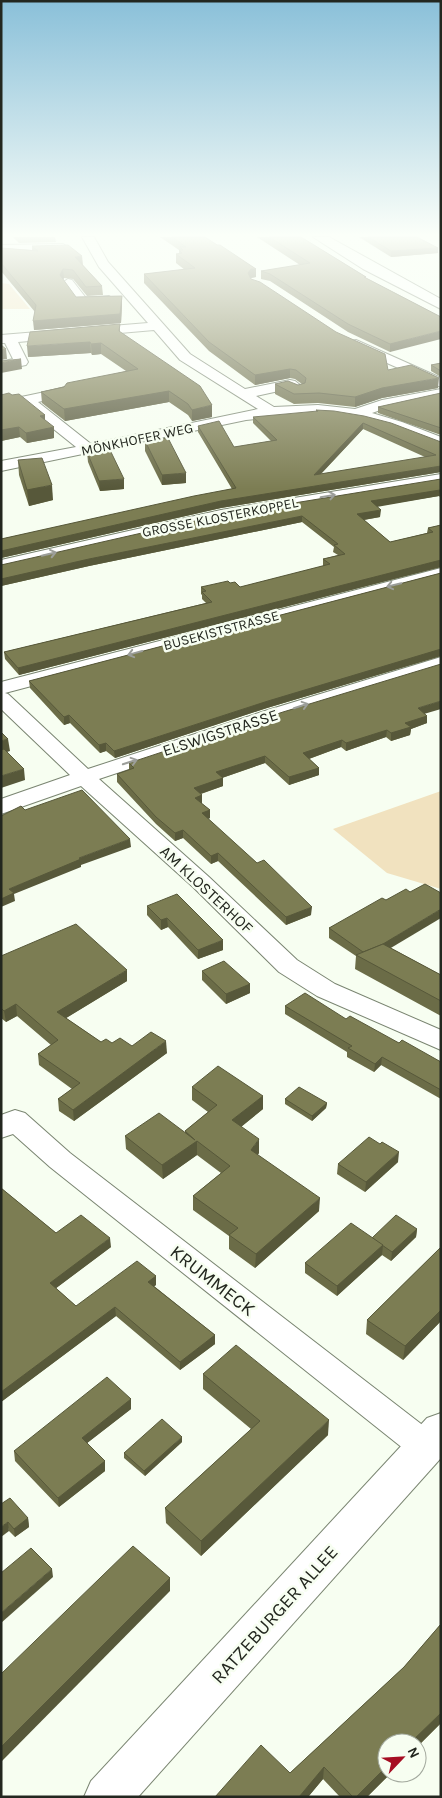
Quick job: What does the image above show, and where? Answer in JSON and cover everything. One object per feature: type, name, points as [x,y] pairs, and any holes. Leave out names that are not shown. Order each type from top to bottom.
[{"type":"main road","name":"RATZEBURGER ALLEE","points":[[107,1797],[434,1438]]},
{"type":"street","points":[[153,321],[195,364],[272,412]]},
{"type":"street","points":[[5,339],[157,326]]},
{"type":"street","points":[[342,337],[441,383]]},
{"type":"street","points":[[1,366],[21,362],[14,346],[5,339]]},
{"type":"street","points":[[243,394],[290,384],[298,389]]},
{"type":"street","points":[[59,393],[26,400],[88,449]]},
{"type":"street","points":[[356,414],[382,404],[441,393]]},
{"type":"street","name":"MÖNKHOFER WEG","points":[[1,466],[272,412],[318,409],[356,414],[410,428],[441,443]]},
{"type":"street","name":"GROSSE KLOSTERKOPPEL","points":[[1,565],[221,515],[441,479]]},
{"type":"street","name":"BUSEKISTSTRASSE","points":[[1,688],[441,573]]},
{"type":"street","name":"ELSWIGSTRASSE","points":[[1,807],[84,777],[342,693],[441,663]]},
{"type":"street","name":"AM KLOSTERHOF","points":[[1,698],[84,777],[201,882],[288,966],[326,990],[441,1040]]},
{"type":"street","name":"KRUMMECK","points":[[1,1128],[15,1120],[60,1160],[434,1438]]},
{"type":"shaded area","points":[[441,791],[441,889],[387,873],[333,829]]},
{"type":"building","points":[[189,321],[319,321],[336,332],[385,354],[388,370],[411,365],[439,378],[382,388],[355,397],[319,393],[294,394],[275,384],[288,381],[298,385],[305,383],[306,378],[296,370],[290,369],[255,375],[209,342]]},
{"type":"building","points":[[343,321],[441,321],[441,331],[390,344]]},
{"type":"building","points":[[120,324],[119,331],[200,386],[212,405],[192,410],[188,404],[169,391],[64,409],[41,392],[64,387],[67,383],[138,369],[101,343],[27,346],[30,332]]},
{"type":"building","points":[[21,359],[1,363],[1,361]]},
{"type":"building","points":[[441,363],[441,371],[431,365]]},
{"type":"building","points":[[9,393],[12,395],[19,394],[45,415],[40,416],[54,427],[26,433],[19,427],[1,430],[1,395]]},
{"type":"building","points":[[441,393],[441,428],[378,407]]},
{"type":"building","points":[[316,410],[364,416],[391,423],[441,442],[441,466],[221,501],[1,551],[1,539],[236,488],[198,426],[219,421],[234,447],[277,440],[253,417],[318,411]],"holes":[[[363,423],[436,455],[314,475]]]},
{"type":"building","points":[[168,438],[186,473],[162,475],[145,441]]},
{"type":"building","points":[[110,450],[124,479],[99,481],[87,452]]},
{"type":"building","points":[[42,458],[52,485],[27,490],[18,460]]},
{"type":"building","points":[[441,479],[441,491],[371,501],[381,510],[357,514],[390,542],[433,532],[428,528],[441,525],[441,560],[18,668],[4,652],[212,602],[202,592],[206,591],[201,587],[228,581],[230,583],[235,582],[240,587],[330,564],[323,559],[345,554],[334,545],[338,544],[302,516],[89,559],[1,579],[1,565],[221,515]]},
{"type":"building","points":[[441,573],[441,649],[268,701],[114,751],[106,743],[99,745],[69,715],[64,717],[29,681]]},
{"type":"building","points":[[441,664],[441,701],[418,708],[427,716],[405,723],[411,727],[391,733],[387,730],[346,743],[342,740],[303,753],[319,768],[289,777],[265,756],[216,772],[223,778],[194,788],[202,795],[195,798],[210,810],[202,813],[257,863],[264,860],[312,907],[286,917],[218,853],[211,856],[183,830],[175,833],[156,817],[117,774],[134,768],[129,763],[283,712]]},
{"type":"building","points":[[1,732],[8,739],[1,741]]},
{"type":"building","points":[[4,749],[24,769],[1,776],[1,750]]},
{"type":"building","points":[[82,790],[130,839],[79,858],[81,859],[9,889],[14,893],[1,899],[1,816],[21,806],[25,810]]},
{"type":"building","points":[[425,884],[441,893],[441,909],[383,944],[363,952],[329,928],[382,898],[386,900],[406,889],[410,892]]},
{"type":"building","points":[[177,894],[223,940],[198,950],[167,918],[161,920],[147,906]]},
{"type":"building","points":[[76,924],[127,970],[57,1012],[101,1042],[106,1039],[112,1043],[120,1038],[132,1046],[151,1032],[166,1041],[73,1110],[58,1099],[80,1083],[38,1054],[58,1040],[16,1004],[4,1011],[1,1008],[1,956]]},
{"type":"building","points":[[383,944],[441,975],[441,1001],[356,955]]},
{"type":"building","points":[[224,961],[250,984],[226,994],[202,971]]},
{"type":"building","points":[[305,993],[346,1019],[350,1016],[399,1043],[402,1040],[441,1062],[441,1090],[382,1057],[375,1064],[348,1048],[352,1046],[285,1006]]},
{"type":"building","points":[[218,1066],[263,1096],[232,1120],[259,1139],[251,1150],[320,1198],[256,1254],[229,1235],[238,1228],[193,1196],[230,1166],[197,1141],[162,1165],[125,1136],[159,1113],[195,1140],[185,1131],[217,1105],[192,1087]]},
{"type":"building","points":[[299,1087],[327,1103],[312,1116],[285,1099]]},
{"type":"building","points":[[369,1137],[399,1152],[366,1182],[338,1164]]},
{"type":"building","points":[[1,1188],[56,1233],[81,1215],[110,1238],[50,1283],[76,1306],[137,1261],[156,1276],[148,1282],[215,1335],[180,1362],[115,1307],[1,1392]]},
{"type":"building","points":[[396,1215],[417,1229],[392,1252],[372,1238]]},
{"type":"building","points":[[351,1223],[383,1245],[337,1286],[305,1263]]},
{"type":"building","points":[[441,1247],[441,1310],[405,1346],[367,1320]]},
{"type":"building","points":[[236,1345],[329,1420],[201,1541],[165,1508],[260,1421],[203,1374]]},
{"type":"building","points":[[107,1377],[131,1399],[82,1438],[105,1461],[58,1498],[14,1451]]},
{"type":"building","points":[[162,1419],[182,1437],[144,1471],[124,1453]]},
{"type":"building","points":[[10,1498],[28,1518],[14,1529],[8,1522],[1,1527],[1,1504]]},
{"type":"building","points":[[133,1546],[170,1578],[1,1747],[1,1674]]},
{"type":"building","points":[[31,1548],[52,1569],[1,1613],[1,1573]]},
{"type":"building","points":[[441,1624],[441,1713],[420,1733],[377,1733],[377,1776],[356,1797],[353,1797],[324,1767],[299,1797],[215,1797],[261,1745],[290,1773],[404,1667]]}]
